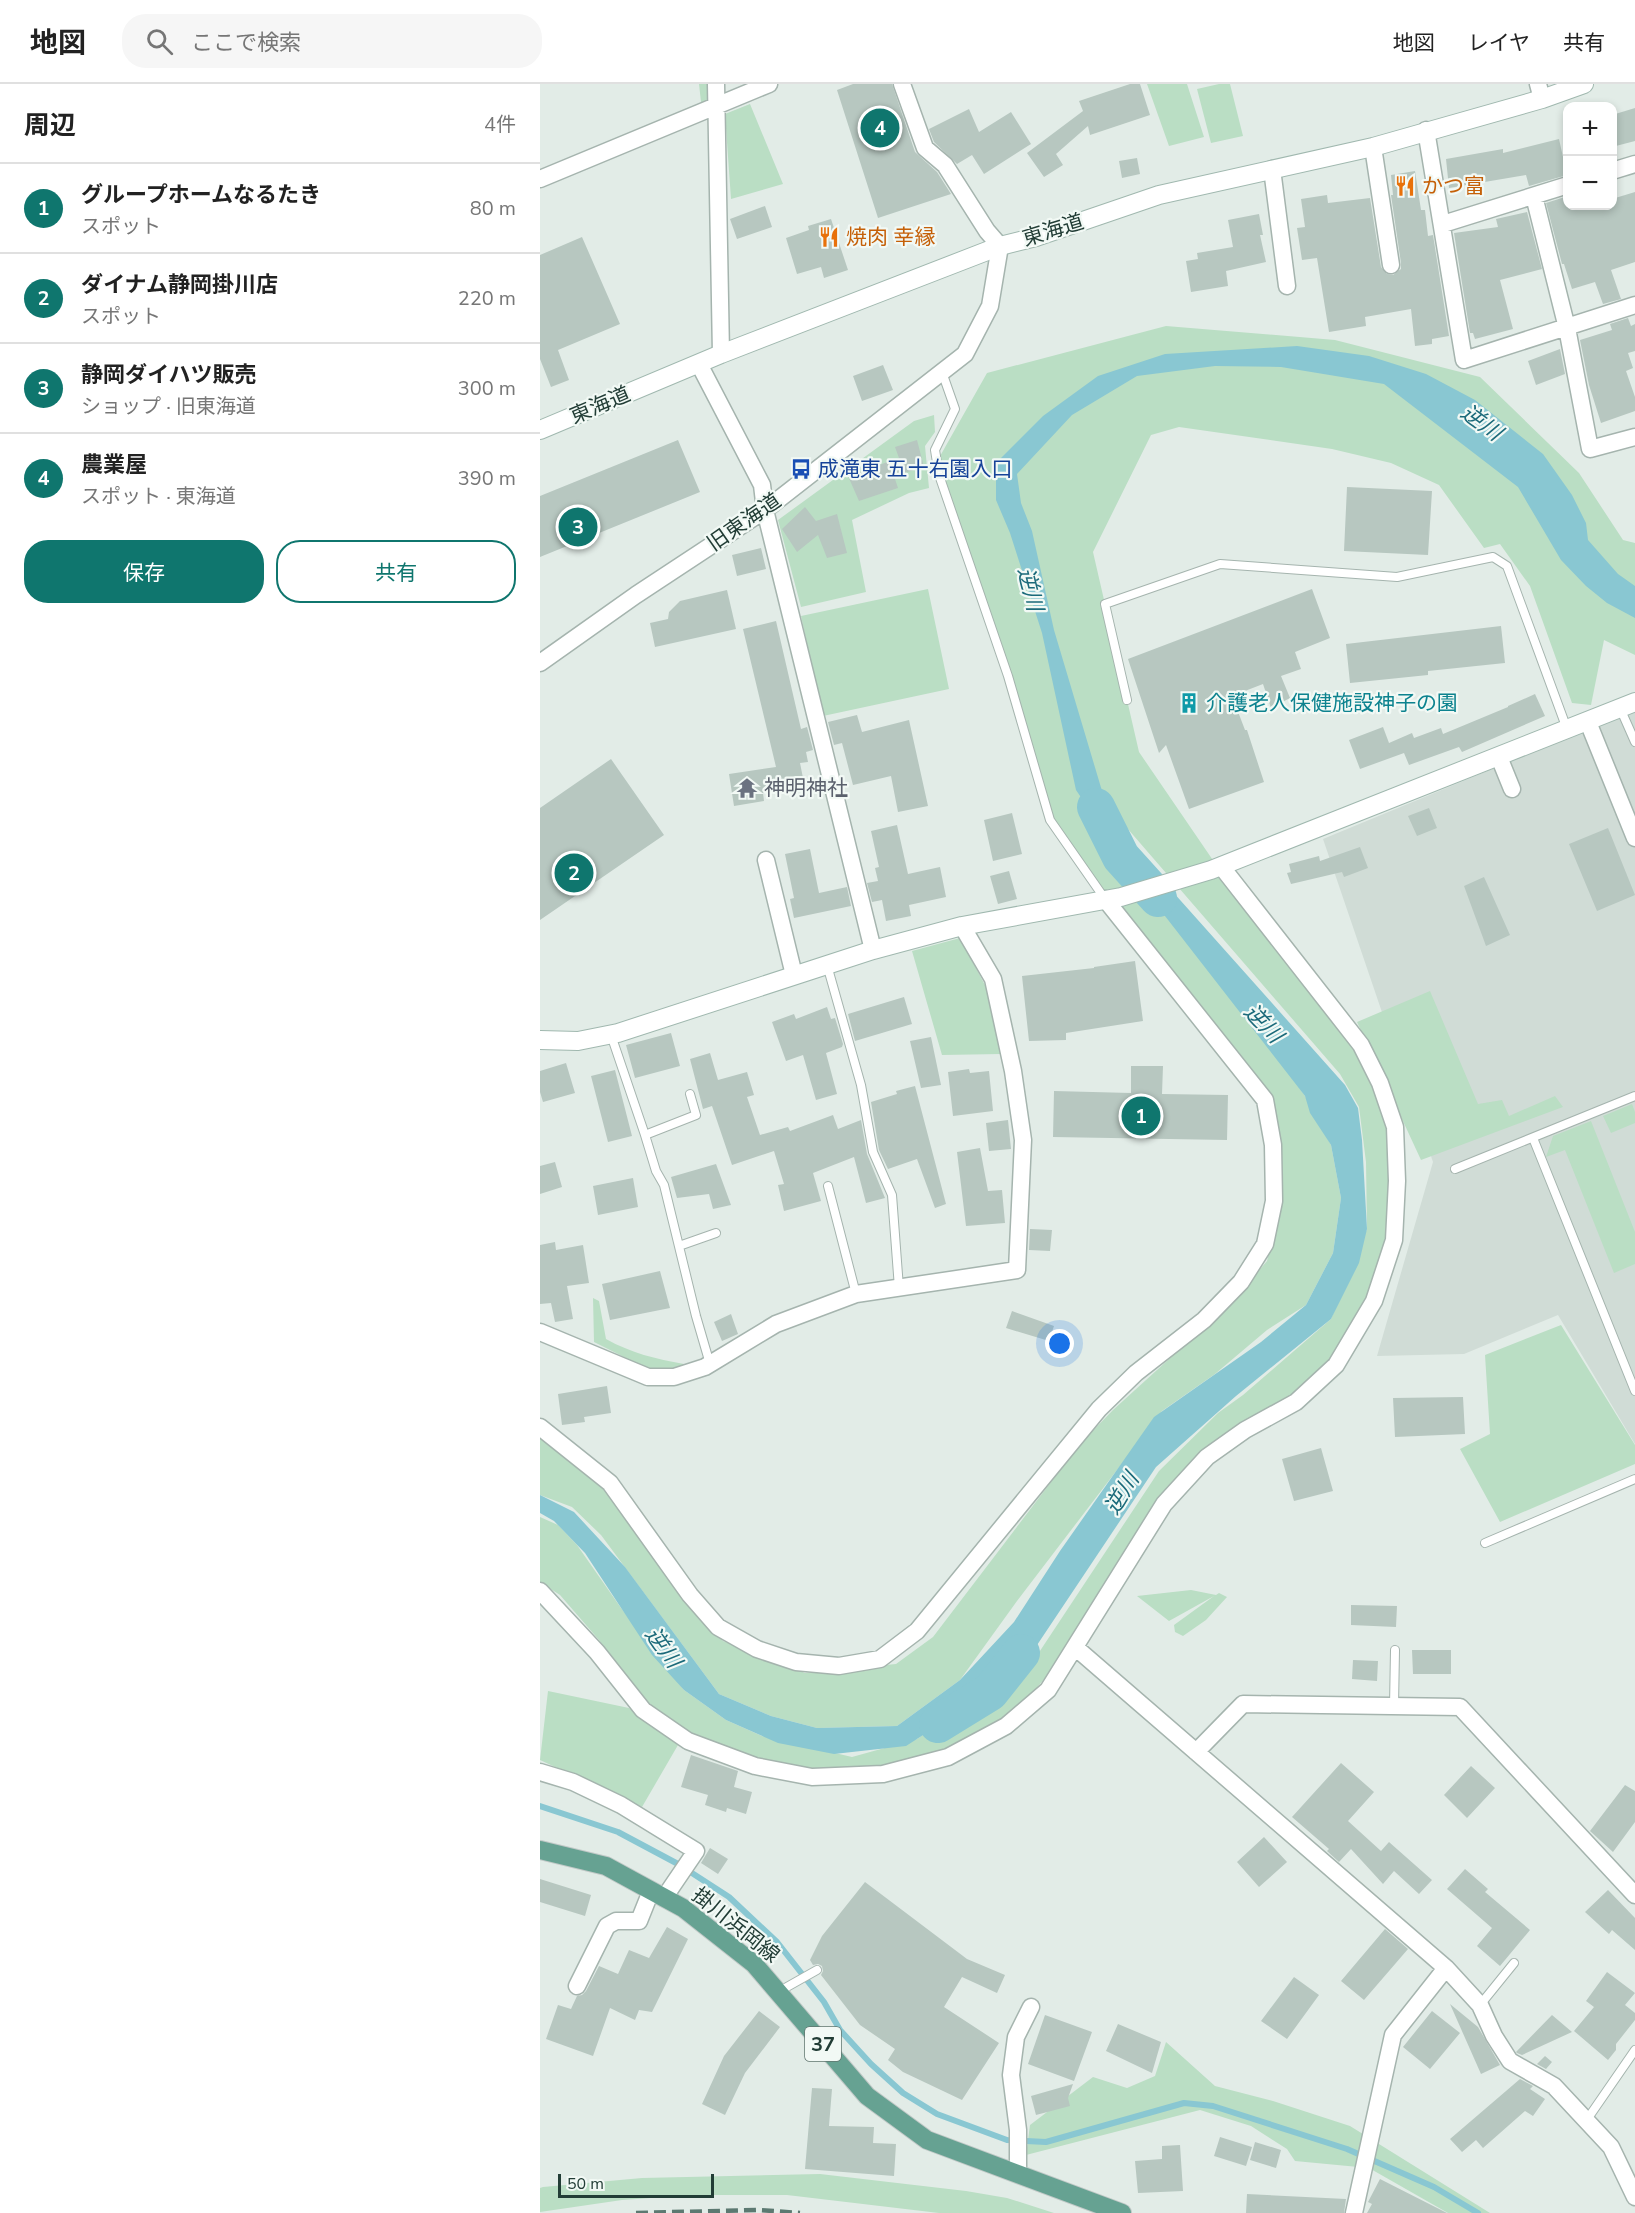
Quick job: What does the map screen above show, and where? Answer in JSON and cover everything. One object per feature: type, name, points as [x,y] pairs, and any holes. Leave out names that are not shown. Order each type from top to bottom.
[{"type":"main road","name":"掛川浜岡線","points":[[540,1850],[606,1866],[683,1908],[754,1964],[867,2096],[927,2139],[1018,2166],[1122,2213]]},
{"type":"street","points":[[717,84],[722,354]]},
{"type":"street","points":[[540,179],[769,84]]},
{"type":"street","points":[[902,84],[925,148],[945,165],[987,231],[1000,246]]},
{"type":"street","name":"東海道","points":[[540,430],[722,354],[1000,246],[1036,237],[1159,195],[1372,147],[1540,92],[1584,84]]},
{"type":"street","points":[[1426,130],[1464,360],[1635,305]]},
{"type":"street","points":[[1372,147],[1391,266]]},
{"type":"street","points":[[1617,169],[1635,164]]},
{"type":"street","points":[[1272,170],[1287,286]]},
{"type":"street","points":[[1443,224],[1563,187]]},
{"type":"street","points":[[1534,196],[1567,328],[1590,449],[1635,437]]},
{"type":"street","name":"旧東海道","points":[[540,663],[636,595],[765,510],[965,354],[990,306],[1000,246]]},
{"type":"street","points":[[699,364],[762,484],[765,510],[873,950]]},
{"type":"street","points":[[540,1040],[578,1041],[610,1034],[873,950],[962,926],[1113,898],[1216,868],[1628,705]]},
{"type":"street","points":[[1588,722],[1635,838]]},
{"type":"street","points":[[1499,757],[1512,789]]},
{"type":"street","points":[[766,860],[794,975]]},
{"type":"street","points":[[540,1591],[597,1652],[643,1710],[688,1741],[755,1766],[812,1778],[882,1774],[948,1757],[1006,1726],[1048,1690],[1164,1504],[1207,1457],[1245,1430],[1296,1401],[1335,1365],[1374,1301],[1394,1240],[1395,1127],[1380,1083],[1361,1045],[1216,868]]},
{"type":"street","points":[[540,1427],[610,1483],[690,1595],[718,1627],[756,1648],[796,1662],[839,1666],[880,1659],[917,1631],[1099,1409],[1136,1373],[1219,1305],[1241,1282],[1265,1244],[1275,1201],[1273,1145],[1265,1100],[1113,898]]},
{"type":"street","points":[[540,1332],[648,1377],[674,1377],[710,1364],[776,1324],[856,1294],[1017,1270],[1023,1140],[1013,1071],[993,979],[962,926]]},
{"type":"street","points":[[1076,1648],[1446,1968],[1480,2005],[1494,2036],[1510,2061],[1554,2086],[1611,2147],[1635,2198]]},
{"type":"street","points":[[1196,1752],[1243,1704],[1460,1707],[1635,1895]]},
{"type":"street","points":[[541,1776],[573,1782],[621,1805],[696,1851],[677,1880],[658,1895],[639,1921],[616,1921],[607,1926],[577,1986]]},
{"type":"street","points":[[1354,2213],[1393,2035],[1446,1968]]},
{"type":"street","points":[[1018,2166],[1018,2130],[1011,2075],[1016,2037],[1031,2007]]},
{"type":"lane","points":[[942,372],[955,409],[935,450],[939,475],[1008,676],[1050,820],[1113,898]]},
{"type":"lane","points":[[1127,700],[1105,604],[1220,564],[1397,577],[1493,557],[1507,566],[1568,730]]},
{"type":"lane","points":[[1628,705],[1635,742]]},
{"type":"lane","points":[[827,964],[861,1085],[873,1152],[892,1195],[899,1288]]},
{"type":"lane","points":[[610,1034],[656,1171],[664,1185],[710,1364]]},
{"type":"lane","points":[[645,1135],[696,1115],[690,1094]]},
{"type":"lane","points":[[1455,1169],[1635,1096]]},
{"type":"lane","points":[[1533,1138],[1635,1391]]},
{"type":"lane","points":[[828,1186],[856,1294]]},
{"type":"lane","points":[[679,1246],[716,1233]]},
{"type":"lane","points":[[1485,1543],[1635,1479]]},
{"type":"lane","points":[[1394,1706],[1395,1650]]},
{"type":"lane","points":[[1480,2005],[1514,1963]]},
{"type":"lane","points":[[778,1992],[816,1970]]},
{"type":"lane","points":[[1586,2121],[1635,2050]]},
{"type":"shaded area","points":[[1635,710],[1635,1444],[1558,1315],[1464,1354],[1377,1356],[1433,1162],[1323,839]]},
{"type":"green space","points":[[699,84],[716,84],[717,102],[701,102]]},
{"type":"green space","points":[[1147,84],[1187,84],[1204,137],[1169,146]]},
{"type":"green space","points":[[1230,84],[1243,136],[1211,143],[1197,89]]},
{"type":"green space","points":[[750,104],[783,184],[731,199],[725,114]]},
{"type":"green space","points":[[1166,326],[1335,340],[1480,377],[1579,473],[1623,540],[1635,543],[1635,655],[1604,640],[1591,705],[1572,703],[1530,586],[1500,544],[1484,548],[1439,485],[1391,463],[1332,449],[1179,427],[1151,435],[1093,552],[1139,752],[1221,872],[1357,1044],[1392,1129],[1391,1238],[1375,1291],[1328,1366],[1154,1509],[1045,1678],[1018,1710],[958,1745],[902,1764],[820,1772],[788,1770],[690,1737],[646,1706],[599,1640],[560,1595],[540,1582],[540,1517],[558,1525],[577,1545],[621,1608],[684,1690],[726,1720],[762,1736],[852,1757],[917,1739],[1032,1663],[1159,1471],[1218,1413],[1243,1395],[1331,1319],[1367,1229],[1366,1162],[1359,1107],[1340,1074],[1108,806],[1106,798],[1108,811],[1305,1096],[1331,1145],[1341,1198],[1333,1253],[1306,1305],[1267,1330],[1215,1374],[1162,1411],[1017,1601],[960,1680],[897,1726],[817,1728],[771,1716],[719,1694],[601,1535],[572,1507],[540,1495],[540,1429],[607,1491],[723,1641],[805,1673],[896,1664],[933,1637],[1080,1444],[1113,1410],[1234,1300],[1267,1261],[1280,1207],[1270,1101],[1099,887],[1050,820],[1008,676],[935,465],[987,373]]},
{"type":"green space","points":[[934,415],[935,432],[925,446],[929,488],[909,493],[852,520],[866,592],[801,607],[778,520],[914,421]]},
{"type":"green space","points":[[928,589],[949,689],[823,716],[801,616]]},
{"type":"green space","points":[[960,938],[986,987],[1001,1054],[942,1055],[912,951]]},
{"type":"green space","points":[[1430,991],[1478,1104],[1502,1100],[1509,1116],[1555,1096],[1563,1107],[1421,1160],[1357,1022]]},
{"type":"green space","points":[[1632,1104],[1635,1123],[1611,1133],[1603,1116]]},
{"type":"green space","points":[[1591,1121],[1635,1232],[1635,1264],[1614,1273],[1565,1150],[1546,1157],[1553,1136]]},
{"type":"green space","points":[[593,1298],[599,1301],[606,1339],[644,1355],[684,1364],[680,1370],[650,1370],[594,1342]]},
{"type":"green space","points":[[1561,1325],[1635,1445],[1635,1464],[1500,1522],[1460,1449],[1490,1434],[1485,1355]]},
{"type":"green space","points":[[1191,1590],[1216,1595],[1219,1593],[1227,1597],[1206,1620],[1183,1636],[1175,1632],[1174,1625],[1214,1596],[1169,1621],[1137,1596]]},
{"type":"green space","points":[[548,1691],[629,1708],[678,1745],[642,1807],[540,1760]]},
{"type":"green space","points":[[1166,2042],[1215,2086],[1273,2101],[1350,2126],[1490,2213],[1448,2213],[1369,2168],[1295,2161],[1287,2149],[1251,2126],[1200,2110],[1026,2155],[1030,2125],[1093,2077],[1127,2088],[1155,2076]]},
{"type":"green space","points":[[820,2174],[966,2191],[1007,2198],[1054,2213],[939,2213],[787,2195],[694,2195],[622,2200],[540,2212],[540,2188],[543,2187],[642,2178]]},
{"type":"water","points":[[1297,346],[1369,356],[1426,374],[1475,400],[1543,454],[1572,495],[1586,523],[1588,540],[1618,574],[1635,586],[1635,618],[1607,603],[1586,586],[1561,560],[1518,487],[1384,384],[1281,367],[1215,366],[1137,376],[1072,415],[1017,474],[1021,503],[1032,531],[1054,630],[1108,811],[1156,873],[1345,1085],[1358,1108],[1367,1229],[1359,1263],[1331,1319],[1236,1396],[1156,1467],[1017,1675],[906,1746],[834,1754],[778,1743],[726,1720],[684,1690],[652,1655],[585,1553],[554,1521],[540,1513],[540,1495],[574,1512],[625,1567],[719,1694],[771,1716],[817,1728],[897,1726],[960,1680],[1014,1622],[1060,1551],[1154,1417],[1261,1342],[1306,1305],[1333,1253],[1341,1198],[1331,1145],[1310,1113],[1305,1096],[1137,880],[1076,790],[1042,633],[1010,533],[996,500],[996,463],[1043,416],[1098,376],[1165,354]]},
{"type":"building","points":[[853,84],[892,84],[915,152],[937,172],[951,194],[878,218],[837,90]]},
{"type":"building","points":[[1130,84],[1140,84],[1150,115],[1090,135],[1088,126],[1056,154],[1063,165],[1044,177],[1027,153],[1083,111],[1079,101]]},
{"type":"building","points":[[1635,108],[1635,141],[1617,146],[1617,113]]},
{"type":"building","points":[[969,109],[979,132],[1011,112],[1031,144],[984,174],[972,155],[957,164],[934,142],[929,129]]},
{"type":"building","points":[[1559,139],[1563,157],[1563,176],[1529,186],[1526,175],[1449,188],[1446,159],[1503,149],[1503,153]]},
{"type":"building","points":[[1137,158],[1140,174],[1122,178],[1119,161]]},
{"type":"building","points":[[1415,171],[1421,210],[1425,210],[1428,236],[1433,235],[1449,336],[1432,339],[1432,344],[1415,346],[1411,309],[1365,317],[1366,326],[1329,332],[1317,258],[1302,260],[1297,228],[1305,227],[1301,199],[1327,195],[1328,203],[1370,198],[1381,267],[1387,274],[1393,275],[1401,269],[1401,263],[1391,195],[1393,195],[1391,175]]},
{"type":"building","points":[[1635,192],[1635,262],[1611,270],[1621,299],[1603,304],[1595,282],[1572,289],[1564,264],[1562,264],[1546,203],[1563,198],[1563,210],[1617,210],[1617,197]]},
{"type":"building","points":[[765,206],[772,227],[737,239],[730,219]]},
{"type":"building","points":[[1527,212],[1542,269],[1500,280],[1513,329],[1475,339],[1473,333],[1470,333],[1454,233],[1498,227],[1496,219]]},
{"type":"building","points":[[1259,214],[1263,235],[1260,235],[1266,262],[1226,271],[1228,286],[1191,292],[1186,261],[1198,259],[1197,253],[1233,247],[1228,220]]},
{"type":"building","points":[[831,219],[848,270],[824,278],[821,267],[797,274],[786,238],[809,230],[808,226]]},
{"type":"building","points":[[582,237],[620,324],[558,350],[569,380],[551,387],[540,359],[540,255]]},
{"type":"building","points":[[1628,318],[1631,326],[1635,324],[1635,351],[1628,353],[1633,368],[1626,371],[1635,397],[1635,411],[1601,423],[1589,385],[1580,340],[1612,330],[1610,324]]},
{"type":"building","points":[[1560,349],[1565,374],[1536,385],[1528,361]]},
{"type":"building","points":[[883,365],[893,390],[862,401],[853,376]]},
{"type":"building","points":[[678,440],[700,492],[540,557],[540,496]]},
{"type":"building","points":[[917,440],[924,467],[894,476],[898,488],[859,501],[848,476],[899,458],[895,447]]},
{"type":"building","points":[[1347,487],[1432,491],[1428,555],[1344,551]]},
{"type":"building","points":[[805,507],[816,521],[837,514],[847,553],[827,558],[818,535],[797,552],[782,529]]},
{"type":"building","points":[[761,548],[766,569],[737,576],[732,555]]},
{"type":"building","name":"介護老人保健施設神子の園","points":[[1312,589],[1330,638],[1295,652],[1301,669],[1281,676],[1290,698],[1271,708],[1263,684],[1232,696],[1245,730],[1247,730],[1264,782],[1189,809],[1166,745],[1159,753],[1128,659]]},
{"type":"building","points":[[727,590],[736,629],[655,647],[650,623],[668,619],[669,612],[680,601]]},
{"type":"building","points":[[776,621],[801,729],[807,727],[813,750],[806,752],[808,762],[800,763],[804,783],[763,793],[764,801],[734,806],[729,774],[776,767],[743,629]]},
{"type":"building","points":[[1501,626],[1505,663],[1428,671],[1428,675],[1350,683],[1346,644]]},
{"type":"building","points":[[1535,694],[1545,716],[1462,752],[1459,747],[1409,765],[1404,753],[1360,769],[1349,740],[1383,727],[1389,743],[1412,733],[1414,738],[1441,728],[1443,734]]},
{"type":"building","points":[[857,715],[862,732],[909,720],[928,806],[898,812],[891,776],[853,785],[842,743],[834,745],[828,722]]},
{"type":"building","points":[[611,759],[664,835],[540,920],[540,808]]},
{"type":"building","points":[[1429,808],[1437,828],[1417,836],[1408,816]]},
{"type":"building","points":[[1012,813],[1022,854],[993,861],[984,820]]},
{"type":"building","points":[[897,825],[908,874],[940,867],[946,897],[909,905],[911,916],[886,921],[882,900],[872,902],[867,883],[878,881],[875,868],[879,867],[871,831]]},
{"type":"building","points":[[1608,828],[1635,895],[1597,911],[1569,844]]},
{"type":"building","points":[[1360,847],[1368,868],[1344,877],[1342,872],[1291,884],[1287,873],[1291,872],[1289,864],[1319,856],[1320,861]]},
{"type":"building","points":[[810,849],[819,893],[847,887],[851,906],[794,918],[790,899],[794,898],[785,854]]},
{"type":"building","points":[[1009,871],[1017,899],[998,904],[990,876]]},
{"type":"building","points":[[1484,877],[1510,935],[1486,946],[1464,886]]},
{"type":"building","points":[[1135,961],[1143,1021],[1066,1033],[1066,1040],[1029,1041],[1022,976]]},
{"type":"building","points":[[904,997],[912,1024],[855,1041],[848,1014]]},
{"type":"building","points":[[827,1007],[831,1019],[835,1018],[843,1044],[842,1047],[826,1053],[837,1094],[816,1100],[803,1055],[786,1061],[772,1022],[794,1014],[796,1019]]},
{"type":"building","points":[[671,1033],[680,1066],[635,1078],[626,1045]]},
{"type":"building","points":[[931,1037],[941,1085],[921,1088],[910,1041]]},
{"type":"building","points":[[710,1053],[718,1080],[747,1072],[754,1095],[747,1097],[760,1135],[788,1127],[790,1131],[833,1115],[838,1129],[861,1120],[867,1154],[885,1198],[866,1203],[854,1157],[813,1173],[821,1201],[784,1211],[778,1185],[784,1184],[774,1151],[732,1165],[712,1106],[703,1109],[690,1059]]},
{"type":"building","points":[[566,1063],[575,1093],[543,1102],[540,1092],[540,1071]]},
{"type":"building","points":[[1131,1066],[1163,1066],[1162,1094],[1228,1095],[1227,1140],[1053,1137],[1054,1091],[1131,1093]]},
{"type":"building","points":[[969,1069],[970,1073],[989,1071],[993,1111],[953,1116],[948,1072]]},
{"type":"building","points":[[615,1070],[632,1136],[608,1142],[591,1076]]},
{"type":"building","points":[[915,1086],[946,1204],[935,1208],[917,1159],[888,1169],[879,1150],[871,1102]]},
{"type":"building","points":[[1008,1120],[1011,1149],[989,1151],[986,1123]]},
{"type":"building","points":[[980,1148],[988,1191],[1002,1190],[1005,1223],[966,1226],[957,1152]]},
{"type":"building","points":[[555,1162],[562,1187],[540,1194],[540,1166]]},
{"type":"building","points":[[716,1164],[731,1205],[713,1209],[709,1194],[677,1198],[671,1177]]},
{"type":"building","points":[[633,1178],[638,1207],[598,1215],[593,1186]]},
{"type":"building","points":[[1030,1229],[1052,1230],[1050,1251],[1029,1250]]},
{"type":"building","points":[[555,1242],[556,1250],[583,1245],[589,1283],[567,1286],[573,1319],[555,1322],[551,1303],[540,1304],[540,1245]]},
{"type":"building","points":[[660,1271],[670,1308],[610,1320],[602,1284]]},
{"type":"building","points":[[1012,1311],[1054,1326],[1049,1341],[1006,1328]]},
{"type":"building","points":[[731,1314],[738,1334],[722,1341],[714,1322]]},
{"type":"building","points":[[607,1386],[611,1413],[584,1417],[585,1422],[562,1425],[558,1394]]},
{"type":"building","points":[[1463,1397],[1465,1434],[1395,1437],[1393,1398]]},
{"type":"building","points":[[1321,1448],[1333,1491],[1294,1501],[1282,1459]]},
{"type":"building","points":[[1351,1605],[1397,1606],[1396,1627],[1351,1625]]},
{"type":"building","points":[[1412,1650],[1451,1650],[1451,1674],[1413,1674]]},
{"type":"building","points":[[1353,1660],[1378,1661],[1377,1681],[1352,1679]]},
{"type":"building","points":[[691,1755],[738,1771],[734,1787],[752,1792],[746,1814],[727,1808],[726,1812],[705,1805],[708,1795],[681,1787]]},
{"type":"building","points":[[1341,1763],[1374,1792],[1348,1821],[1381,1851],[1389,1842],[1432,1880],[1419,1894],[1394,1871],[1383,1884],[1351,1849],[1339,1862],[1327,1851],[1329,1849],[1292,1817]]},
{"type":"building","points":[[1471,1766],[1495,1788],[1467,1818],[1444,1795]]},
{"type":"building","points":[[1625,1785],[1635,1791],[1635,1822],[1613,1852],[1590,1831]]},
{"type":"building","points":[[1264,1837],[1287,1862],[1259,1887],[1237,1862]]},
{"type":"building","points":[[710,1848],[728,1859],[718,1874],[701,1863]]},
{"type":"building","points":[[1465,1869],[1488,1889],[1485,1892],[1530,1930],[1500,1966],[1477,1946],[1492,1928],[1447,1889]]},
{"type":"building","points":[[540,1879],[591,1895],[585,1916],[540,1902]]},
{"type":"building","points":[[865,1882],[967,1959],[1005,1975],[997,1993],[962,1977],[944,2007],[999,2043],[962,2100],[903,2072],[888,2060],[895,2049],[860,2025],[821,1975],[822,1966],[813,1965],[810,1960],[822,1936]]},
{"type":"building","points":[[1608,1890],[1635,1918],[1635,1950],[1612,1930],[1609,1934],[1585,1912]]},
{"type":"building","points":[[667,1927],[688,1939],[652,2012],[639,2010],[635,2020],[610,2008],[593,2056],[546,2039],[558,2005],[571,2009],[577,1996],[586,1991],[599,1966],[618,1974],[629,1950],[649,1958]]},
{"type":"building","points":[[1385,1929],[1408,1949],[1364,2000],[1341,1981]]},
{"type":"building","points":[[1607,1972],[1635,1993],[1625,2005],[1635,2013],[1635,2020],[1616,2044],[1616,2050],[1608,2060],[1574,2031],[1594,2007],[1586,2001]]},
{"type":"building","points":[[1294,1977],[1319,1995],[1287,2039],[1261,2021]]},
{"type":"building","points":[[1450,2004],[1478,2027],[1500,2065],[1481,2074]]},
{"type":"building","points":[[759,2011],[780,2027],[745,2073],[725,2115],[702,2104],[724,2056]]},
{"type":"building","points":[[1432,2011],[1460,2033],[1430,2069],[1403,2047]]},
{"type":"building","points":[[1045,2015],[1092,2032],[1074,2081],[1028,2064]]},
{"type":"building","points":[[1552,2015],[1572,2032],[1522,2055],[1517,2053],[1516,2052]]},
{"type":"building","points":[[1118,2024],[1161,2042],[1152,2073],[1106,2051]]},
{"type":"building","points":[[1545,2056],[1552,2062],[1546,2069],[1537,2064]]},
{"type":"building","points":[[1520,2079],[1533,2086],[1530,2089],[1545,2099],[1533,2116],[1525,2111],[1483,2148],[1476,2140],[1462,2152],[1450,2139]]},
{"type":"building","points":[[1073,2084],[1068,2098],[1070,2106],[1036,2115],[1031,2096]]},
{"type":"building","points":[[812,2088],[832,2089],[829,2126],[874,2127],[873,2143],[896,2144],[894,2176],[805,2169]]},
{"type":"building","points":[[1220,2137],[1252,2147],[1246,2166],[1214,2156]]},
{"type":"building","points":[[1255,2142],[1281,2150],[1276,2168],[1250,2160]]},
{"type":"building","points":[[1180,2145],[1183,2191],[1138,2193],[1135,2161],[1162,2159],[1162,2146]]},
{"type":"building","points":[[1380,2179],[1447,2213],[1367,2213],[1372,2204],[1368,2202]]},
{"type":"building","points":[[1247,2194],[1346,2199],[1344,2213],[1246,2213]]},
{"type":"waterway","name":"逆川","points":[[1096,807],[1121,857],[1158,898]]},
{"type":"waterway","name":"逆川","points":[[938,1724],[990,1692],[1021,1653]]},
{"type":"waterway","points":[[540,1806],[618,1832],[678,1864],[729,1897],[777,1942],[824,2002],[840,2030],[871,2064],[903,2093],[937,2114],[1007,2140],[1046,2142],[1184,2103],[1213,2106],[1347,2149],[1434,2187],[1478,2213]]},
{"type":"railway","points":[[636,2213],[759,2210],[800,2213]]},
{"type":"place","name":"農業屋","points":[[880,128]]},
{"type":"place","name":"かつ富","points":[[1405,186]]},
{"type":"place","name":"焼肉 幸縁","points":[[829,237]]},
{"type":"place","name":"成滝東 五十右園入口","points":[[801,469]]},
{"type":"place","name":"静岡ダイハツ販売","points":[[578,527]]},
{"type":"place","name":"介護老人保健施設神子の園","points":[[1189,703]]},
{"type":"place","name":"神明神社","points":[[747,788]]},
{"type":"place","name":"ダイナム静岡掛川店","points":[[574,873]]},
{"type":"place","name":"グループホームなるたき","points":[[1141,1116]]}]
